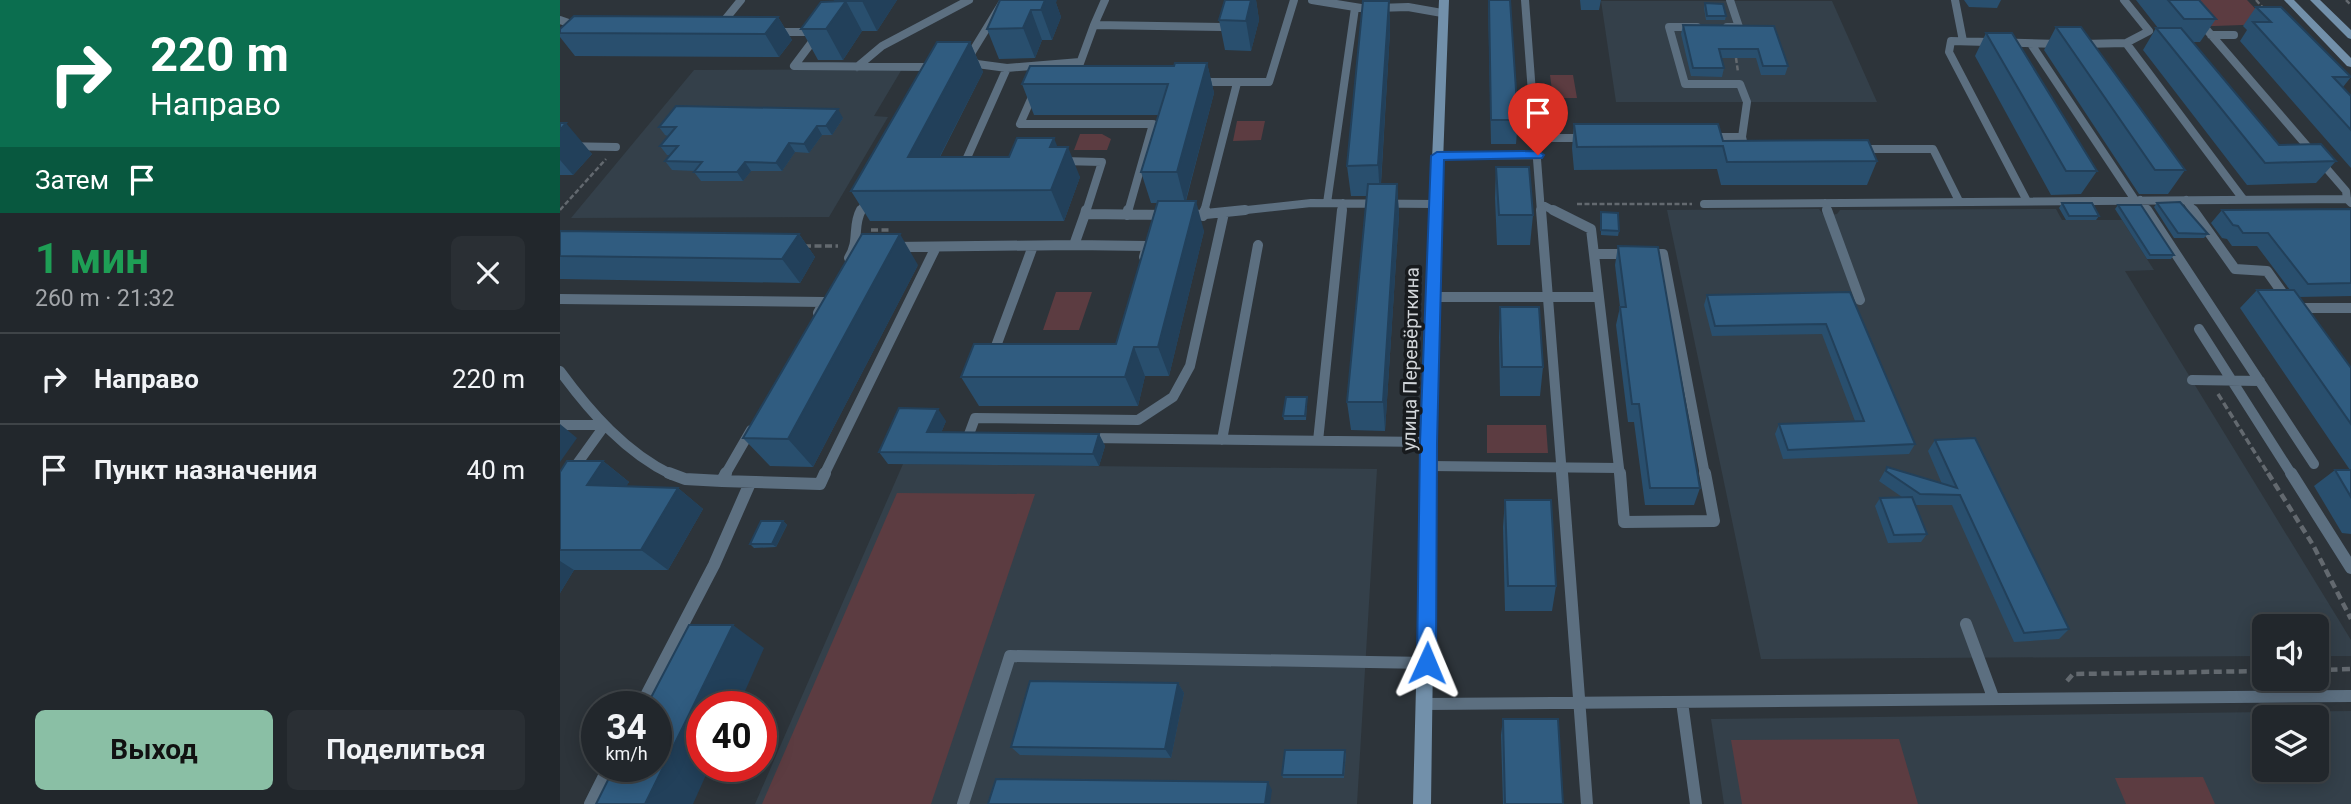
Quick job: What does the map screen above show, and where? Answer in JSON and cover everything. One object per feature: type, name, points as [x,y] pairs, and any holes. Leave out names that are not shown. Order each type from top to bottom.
[{"type":"street","points":[[2289,0],[2351,64]]},
{"type":"street","points":[[2315,0],[2351,36]]},
{"type":"street","name":"улица Перевёрткина","points":[[1422,804],[1427,663],[1432,297],[1443,6]]},
{"type":"lane","points":[[729,32],[716,32],[741,0]]},
{"type":"lane","points":[[857,66],[889,40],[945,16],[970,0]]},
{"type":"lane","points":[[957,62],[968,57],[1004,0]]},
{"type":"lane","points":[[1077,72],[1105,0]]},
{"type":"lane","points":[[1182,82],[1269,82],[1294,0]]},
{"type":"lane","points":[[1312,0],[1355,8],[1411,4],[1443,6]]},
{"type":"lane","points":[[1525,0],[1587,804]]},
{"type":"lane","points":[[1731,0],[1739,27],[1669,27],[1685,84],[1741,84],[1747,102],[1742,137],[1745,150],[1758,150]]},
{"type":"lane","points":[[1955,0],[1963,41]]},
{"type":"lane","points":[[2027,201],[1949,52],[1951,41],[2126,43],[2150,31],[2124,0]]},
{"type":"lane","points":[[1704,204],[2349,201],[2346,191],[2181,0]]},
{"type":"lane","points":[[1327,203],[1355,8]]},
{"type":"lane","points":[[560,20],[580,27],[593,27]]},
{"type":"lane","points":[[828,21],[794,66],[942,67],[932,78]]},
{"type":"lane","points":[[1094,25],[1222,27]]},
{"type":"lane","points":[[570,37],[580,27]]},
{"type":"lane","points":[[705,27],[719,27]]},
{"type":"lane","points":[[768,32],[820,32]]},
{"type":"lane","points":[[2211,35],[2234,35]]},
{"type":"lane","points":[[2126,43],[2243,200]]},
{"type":"lane","points":[[2031,44],[2314,464]]},
{"type":"lane","points":[[968,57],[976,64],[1007,68],[1080,62]]},
{"type":"lane","points":[[971,176],[959,176],[1007,68]]},
{"type":"lane","points":[[1038,82],[1020,124],[1153,124],[1127,215]]},
{"type":"lane","points":[[1203,216],[1237,83]]},
{"type":"lane","points":[[1701,138],[1742,137]]},
{"type":"lane","points":[[1537,138],[1591,138]]},
{"type":"lane","points":[[560,146],[616,147]]},
{"type":"lane","points":[[1852,149],[1933,149],[1959,201]]},
{"type":"lane","points":[[1437,156],[1538,155]]},
{"type":"lane","points":[[1052,160],[1102,162],[1074,245]]},
{"type":"lane","points":[[843,269],[856,247],[858,215],[870,193]]},
{"type":"lane","points":[[2186,200],[2235,269],[2267,271],[2301,318]]},
{"type":"lane","points":[[1085,214],[1203,216],[1327,203],[1435,204]]},
{"type":"lane","points":[[1318,441],[1343,203]]},
{"type":"lane","points":[[1825,203],[1860,300]]},
{"type":"lane","points":[[1541,204],[1591,229],[1625,522],[1714,520],[1663,254],[1594,254]]},
{"type":"lane","points":[[995,437],[968,437],[975,418],[1138,420],[1173,397],[1190,366],[1224,213]]},
{"type":"lane","points":[[1222,440],[1258,245]]},
{"type":"lane","points":[[1005,358],[992,358],[1033,246]]},
{"type":"lane","points":[[882,247],[1147,246],[1140,271]]},
{"type":"lane","points":[[856,247],[869,247]]},
{"type":"lane","points":[[560,372],[605,425],[644,457],[675,477],[750,483],[820,484],[936,247]]},
{"type":"lane","points":[[810,326],[830,291]]},
{"type":"lane","points":[[1432,297],[1599,297]]},
{"type":"lane","points":[[560,299],[824,303]]},
{"type":"lane","points":[[2294,308],[2351,308]]},
{"type":"lane","points":[[2199,329],[2351,568]]},
{"type":"lane","points":[[2192,380],[2260,381]]},
{"type":"lane","points":[[722,481],[756,421]]},
{"type":"lane","points":[[560,425],[605,425]]},
{"type":"lane","points":[[560,488],[605,425]]},
{"type":"lane","points":[[1075,438],[1429,443]]},
{"type":"lane","points":[[1429,466],[1619,468]]},
{"type":"lane","points":[[648,691],[714,565],[750,483]]},
{"type":"lane","points":[[1966,624],[1993,697]]},
{"type":"lane","points":[[964,804],[1010,656],[1427,663]]},
{"type":"lane","points":[[1425,704],[2351,696]]},
{"type":"lane","points":[[1682,702],[1696,804]]},
{"type":"lane","points":[[590,804],[601,782]]},
{"type":"path","points":[[2256,0],[2271,16]]},
{"type":"path","points":[[2346,0],[2351,5]]},
{"type":"path","points":[[560,211],[616,147]]},
{"type":"path","points":[[1541,204],[1704,204]]},
{"type":"path","points":[[802,246],[856,247]]},
{"type":"path","points":[[2209,380],[2313,545],[2351,619]]},
{"type":"path","points":[[2329,670],[2351,669]]},
{"type":"path","points":[[2054,698],[2073,674],[2252,671]]},
{"type":"shaded area","points":[[2165,0],[2247,0],[2270,24],[2187,27]]},
{"type":"shaded area","points":[[1601,1],[1832,1],[1877,102],[1616,102]]},
{"type":"shaded area","points":[[902,69],[874,116],[888,117],[829,217],[571,218],[694,70]]},
{"type":"shaded area","points":[[1550,75],[1573,75],[1577,98],[1553,98]]},
{"type":"shaded area","points":[[1237,121],[1265,121],[1261,140],[1233,141]]},
{"type":"shaded area","points":[[1080,134],[1102,134],[1111,139],[1107,150],[1074,150]]},
{"type":"shaded area","points":[[1819,209],[1823,214],[1829,215],[1837,214],[1840,210],[2056,209],[2062,220],[2122,220],[2154,270],[2125,271],[2351,640],[2351,656],[2329,656],[2329,614],[2252,614],[2252,656],[1761,659],[1667,210]]},
{"type":"shaded area","points":[[1056,292],[1092,292],[1079,330],[1043,330]]},
{"type":"shaded area","points":[[1487,425],[1546,425],[1548,453],[1487,453]]},
{"type":"shaded area","points":[[903,464],[1377,469],[1357,804],[755,804],[765,782],[777,782],[777,753]]},
{"type":"shaded area","points":[[897,493],[1035,494],[931,804],[762,804],[772,782],[777,782],[777,769]]},
{"type":"shaded area","points":[[2329,711],[2351,711],[2351,804],[1724,804],[1711,719],[2252,712],[2252,782],[2329,782]]},
{"type":"shaded area","points":[[1899,739],[1918,804],[1742,804],[1731,740]]},
{"type":"shaded area","points":[[2203,777],[2215,804],[2126,804],[2115,778]]},
{"type":"building","points":[[1000,0],[1045,0],[1041,10],[1031,10],[1023,28],[987,29]]},
{"type":"building","points":[[1225,0],[1251,0],[1246,21],[1219,20]]},
{"type":"building","points":[[1489,0],[1510,0],[1518,120],[1491,120]]},
{"type":"building","points":[[2168,0],[2199,0],[2216,19],[2184,19]]},
{"type":"building","points":[[846,1],[826,29],[801,29],[821,2]]},
{"type":"building","points":[[1363,1],[1389,1],[1378,165],[1347,166]]},
{"type":"building","points":[[1705,3],[1723,4],[1726,16],[1707,16]]},
{"type":"building","points":[[2256,7],[2281,7],[2351,77],[2333,77],[2351,96],[2351,130],[2253,22],[2271,22]]},
{"type":"building","points":[[574,16],[778,17],[765,34],[560,33],[560,29]]},
{"type":"building","points":[[1683,25],[1774,26],[1788,66],[1763,66],[1758,49],[1719,49],[1724,68],[1693,68]]},
{"type":"building","points":[[2056,27],[2081,27],[2185,170],[2155,170]]},
{"type":"building","points":[[2156,28],[2181,28],[2279,145],[2321,144],[2336,161],[2265,163]]},
{"type":"building","points":[[1986,33],[2012,33],[2097,171],[2066,171]]},
{"type":"building","points":[[937,42],[970,42],[908,157],[1009,157],[1017,138],[1054,138],[1050,147],[1068,147],[1051,190],[851,191]]},
{"type":"building","points":[[1175,63],[1207,63],[1177,172],[1141,172],[1168,84],[1022,84],[1030,66],[1174,66]]},
{"type":"building","points":[[676,106],[838,109],[826,126],[817,126],[804,144],[789,143],[776,163],[745,162],[737,172],[694,172],[702,162],[665,161],[678,146],[660,146],[676,127],[659,127]]},
{"type":"building","points":[[1574,124],[1718,124],[1723,141],[1868,140],[1877,161],[1727,162],[1723,146],[1577,147]]},
{"type":"building","points":[[1496,167],[1529,167],[1533,215],[1499,215]]},
{"type":"building","points":[[1368,184],[1397,184],[1383,402],[1347,402]]},
{"type":"building","points":[[1158,201],[1196,201],[1158,347],[1134,347],[1125,377],[961,377],[974,344],[1116,344]]},
{"type":"building","points":[[2180,202],[2208,234],[2178,233],[2157,203]]},
{"type":"building","points":[[2062,203],[2092,203],[2099,216],[2069,216]]},
{"type":"building","points":[[2118,205],[2141,205],[2174,255],[2150,255]]},
{"type":"building","points":[[2351,209],[2351,283],[2308,284],[2268,233],[2243,233],[2222,210]]},
{"type":"building","points":[[1601,212],[1618,213],[1619,231],[1601,230]]},
{"type":"building","points":[[560,231],[799,234],[782,259],[560,256]]},
{"type":"building","points":[[862,234],[900,234],[788,439],[743,438]]},
{"type":"building","points":[[1618,246],[1658,247],[1700,488],[1650,488],[1639,404],[1632,404],[1620,307],[1626,307]]},
{"type":"building","points":[[2257,290],[2294,290],[2351,368],[2351,424]]},
{"type":"building","points":[[1850,292],[1915,444],[1788,450],[1779,424],[1864,421],[1826,324],[1715,326],[1707,295]]},
{"type":"building","points":[[1500,307],[1539,307],[1543,367],[1502,367]]},
{"type":"building","points":[[1286,397],[1307,397],[1305,416],[1283,416]]},
{"type":"building","points":[[899,408],[938,409],[927,432],[1099,434],[1093,454],[879,452]]},
{"type":"building","points":[[1975,438],[2069,629],[2024,633],[1960,495],[1920,494],[1886,471],[1887,467],[1957,488],[1935,440]]},
{"type":"building","points":[[567,461],[603,461],[587,485],[678,488],[641,550],[560,550],[560,472]]},
{"type":"building","points":[[2335,470],[2351,470],[2351,497]]},
{"type":"building","points":[[1912,497],[1927,534],[1894,535],[1880,498]]},
{"type":"building","points":[[1505,500],[1551,500],[1556,586],[1508,586]]},
{"type":"building","points":[[761,521],[783,521],[772,544],[750,544]]},
{"type":"building","points":[[689,625],[733,625],[701,691],[686,691],[686,721],[672,749],[672,691],[654,691]]},
{"type":"building","points":[[1030,681],[1178,683],[1165,749],[1011,747]]},
{"type":"building","points":[[1503,719],[1558,719],[1563,804],[1505,804]]},
{"type":"building","points":[[1285,750],[1345,750],[1343,775],[1282,775]]},
{"type":"building","points":[[996,779],[1268,782],[1265,804],[988,804]]},
{"type":"building","points":[[607,782],[656,782],[645,804],[596,804]]},
{"type":"route","points":[[1427,663],[1429,443],[1437,156],[1538,155]]}]
